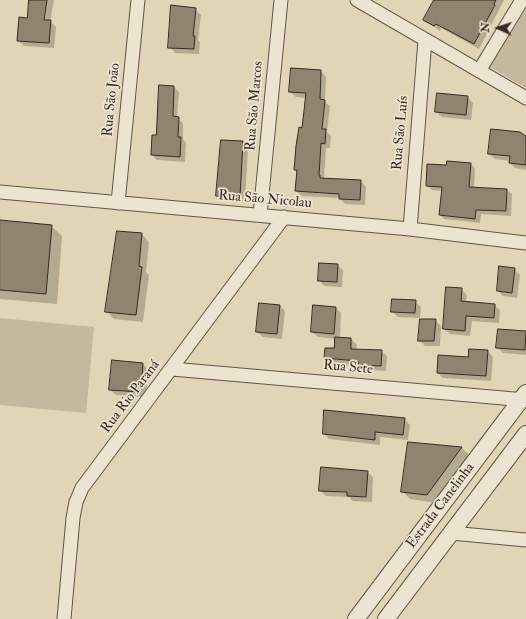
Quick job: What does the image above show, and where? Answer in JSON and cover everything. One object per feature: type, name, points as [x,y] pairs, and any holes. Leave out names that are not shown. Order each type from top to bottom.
[{"type":"street","name":"Rua São João","points":[[118,202],[138,0]]},
{"type":"street","name":"Rua São Marcos","points":[[260,215],[281,0]]},
{"type":"street","points":[[356,0],[526,98]]},
{"type":"street","points":[[479,71],[522,0]]},
{"type":"street","name":"Rua São Luís","points":[[410,229],[425,40]]},
{"type":"street","name":"Rua São Nicolau","points":[[0,192],[410,229],[526,243]]},
{"type":"street","name":"Rua Rio Paraná","points":[[64,619],[73,518],[76,502],[82,488],[284,217]]},
{"type":"street","name":"Rua Sete","points":[[172,369],[524,397]]},
{"type":"street","name":"Estrada Canelinha","points":[[356,619],[524,397]]},
{"type":"street","name":"Estrada Canelinha","points":[[386,619],[526,434]]},
{"type":"street","points":[[452,533],[526,540]]},
{"type":"shaded area","points":[[526,7],[526,88],[490,67]]},
{"type":"shaded area","points":[[0,318],[94,327],[86,413],[0,405]]},
{"type":"building","points":[[29,0],[47,0],[44,20],[51,20],[49,43],[17,41],[19,17],[27,18]]},
{"type":"building","points":[[434,0],[496,0],[495,5],[474,44],[436,24],[434,26],[423,20]]},
{"type":"building","points":[[171,5],[196,8],[193,36],[195,36],[194,49],[168,48]]},
{"type":"building","points":[[291,68],[321,70],[320,99],[325,100],[322,129],[326,129],[325,144],[321,143],[319,175],[320,178],[361,180],[360,200],[339,199],[339,194],[295,191],[297,170],[294,170],[296,146],[299,127],[302,128],[306,93],[289,92]]},
{"type":"building","points":[[159,85],[174,86],[173,116],[179,117],[178,137],[181,137],[180,157],[151,155],[152,135],[156,135]]},
{"type":"building","points":[[437,93],[468,96],[466,115],[435,112]]},
{"type":"building","points":[[491,129],[520,132],[526,136],[526,165],[509,163],[510,156],[488,154]]},
{"type":"building","points":[[221,140],[243,141],[240,197],[216,196]]},
{"type":"building","points":[[447,161],[471,163],[469,187],[507,189],[506,211],[476,210],[475,219],[439,215],[442,187],[426,186],[427,164],[446,165]]},
{"type":"building","points":[[0,220],[52,225],[46,294],[0,290]]},
{"type":"building","points":[[117,231],[142,233],[139,266],[142,267],[136,315],[105,312]]},
{"type":"building","points":[[319,263],[338,264],[337,282],[318,281]]},
{"type":"building","points":[[499,266],[515,268],[512,293],[497,291]]},
{"type":"building","points":[[446,287],[462,288],[461,301],[495,304],[494,318],[466,316],[465,331],[443,329]]},
{"type":"building","points":[[392,299],[416,300],[415,313],[391,312]]},
{"type":"building","points":[[259,303],[280,305],[277,334],[256,332]]},
{"type":"building","points":[[313,305],[336,307],[334,334],[311,332]]},
{"type":"building","points":[[420,319],[436,319],[434,341],[418,341]]},
{"type":"building","points":[[498,329],[526,331],[525,350],[496,348]]},
{"type":"building","points":[[335,337],[351,338],[351,349],[382,350],[381,366],[358,365],[358,361],[324,358],[325,348],[334,348]]},
{"type":"building","points":[[469,349],[488,350],[486,376],[437,373],[438,355],[468,357]]},
{"type":"building","points":[[112,360],[143,363],[141,392],[109,390]]},
{"type":"building","points":[[324,410],[405,418],[403,435],[375,432],[375,440],[323,434]]},
{"type":"building","points":[[408,442],[462,447],[427,495],[401,492]]},
{"type":"building","points":[[321,467],[368,471],[366,497],[347,496],[347,492],[319,491]]}]
